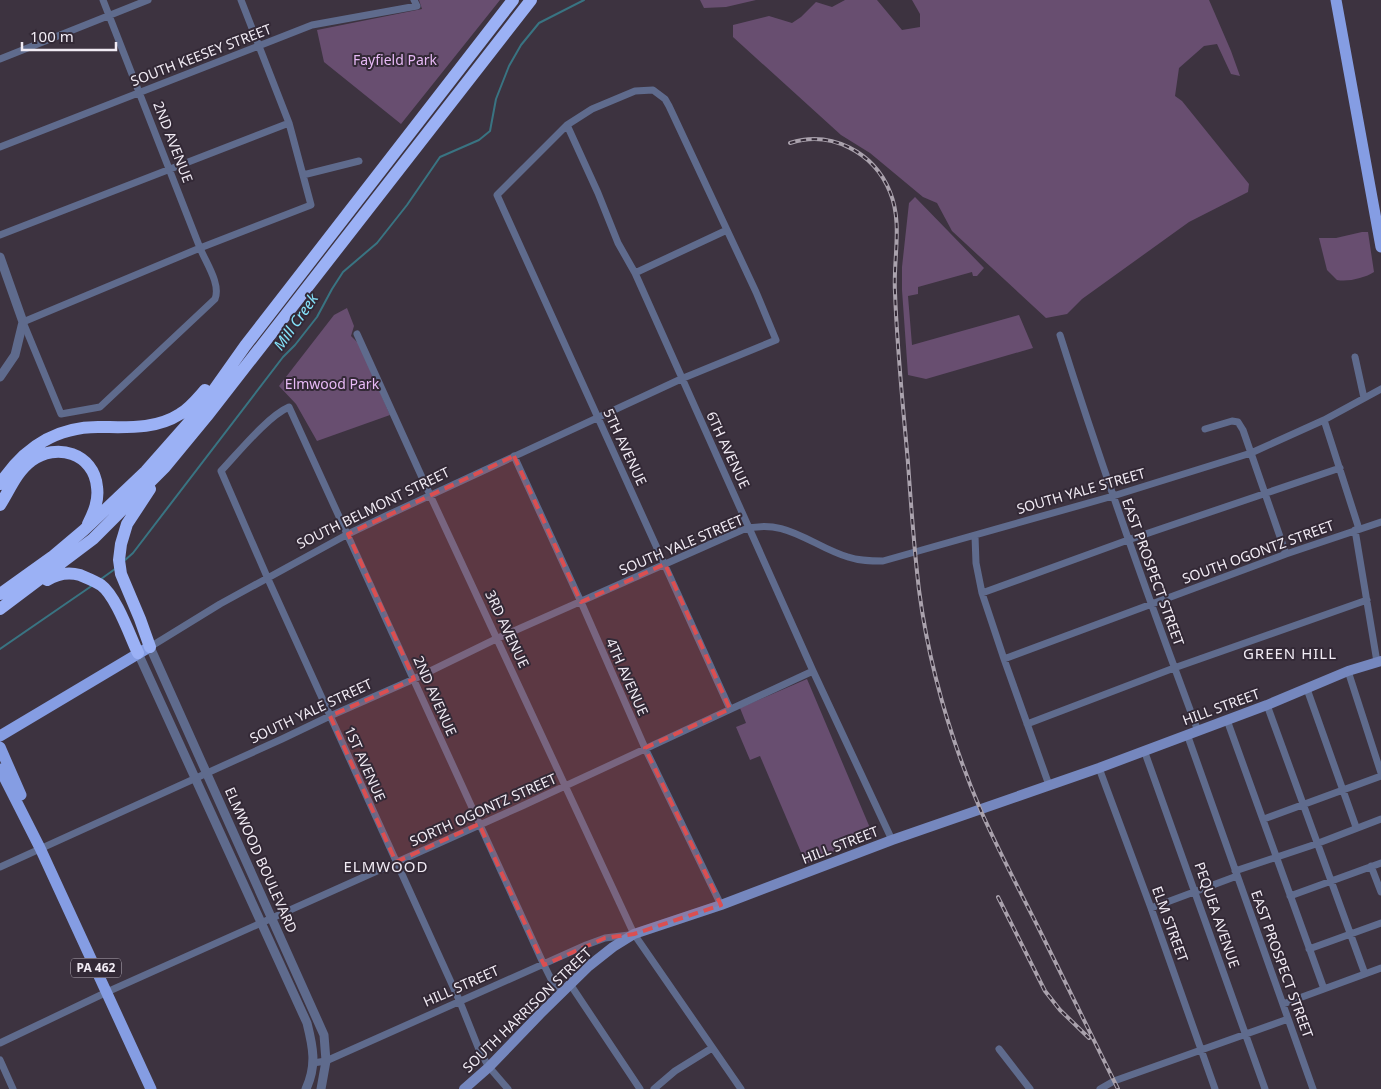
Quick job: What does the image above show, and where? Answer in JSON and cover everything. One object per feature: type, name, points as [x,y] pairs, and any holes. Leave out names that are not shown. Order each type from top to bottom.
[{"type":"highway","points":[[0,594],[52,557],[86,528],[146,471],[199,411],[245,346],[513,0]]},
{"type":"highway","points":[[150,647],[121,574],[119,560],[121,544],[127,524],[175,455],[531,0]]},
{"type":"highway","points":[[0,484],[21,456],[42,441],[77,429],[95,427],[137,428],[154,425],[179,415],[190,407],[245,346]]},
{"type":"highway","points":[[0,505],[30,462],[44,454],[68,452],[88,463],[94,472],[97,502],[86,528]]},
{"type":"highway","points":[[14,599],[93,538],[175,455]]},
{"type":"highway","points":[[0,608],[54,575],[69,573],[78,575],[102,586],[108,592],[119,610],[138,653]]},
{"type":"main road","points":[[1336,0],[1381,247]]},
{"type":"main road","name":"SOUTH BELMONT STREET","points":[[0,736],[150,647]]},
{"type":"main road","name":"HILL STREET","points":[[634,934],[721,905],[892,840],[1099,768],[1267,705],[1348,671],[1379,662]]},
{"type":"main road","name":"PA 462","points":[[0,747],[26,805],[40,848]]},
{"type":"main road","name":"PA 462","points":[[0,769],[40,848],[151,1089]]},
{"type":"main road","name":"SOUTH HARRISON STREET","points":[[464,1089],[489,1067],[570,984],[597,960],[634,934]]},
{"type":"street","name":"2ND AVENUE","points":[[23,322],[61,414],[100,407],[214,299],[217,293],[216,285],[104,0]]},
{"type":"street","points":[[0,59],[148,0]]},
{"type":"street","points":[[23,322],[200,248],[311,205],[289,122],[241,0]]},
{"type":"street","name":"SOUTH KEESEY STREET","points":[[0,147],[312,25],[416,3]]},
{"type":"street","points":[[567,125],[592,109],[635,91],[653,90],[665,99],[669,106],[727,230],[635,273]]},
{"type":"street","points":[[0,235],[289,122]]},
{"type":"street","name":"5TH AVENUE","points":[[567,125],[497,195],[730,709]]},
{"type":"street","name":"6TH AVENUE","points":[[567,125],[618,243],[635,273],[813,671],[892,840]]},
{"type":"street","points":[[303,175],[358,161]]},
{"type":"street","name":"SOUTH BELMONT STREET","points":[[150,647],[220,604],[348,534],[597,417],[681,379],[776,340],[727,230]]},
{"type":"street","points":[[0,257],[23,322],[15,354],[0,377]]},
{"type":"street","name":"3RD AVENUE","points":[[357,334],[634,934],[741,1089]]},
{"type":"street","name":"EAST PROSPECT STREET","points":[[1060,334],[1085,416],[1128,540],[1198,730]]},
{"type":"street","points":[[1356,357],[1364,398]]},
{"type":"street","name":"SOUTH YALE STREET","points":[[0,867],[414,679],[498,638],[749,528],[777,528],[790,531],[847,557],[864,561],[883,561],[1113,496],[1251,453],[1324,420],[1381,389]]},
{"type":"street","name":"2ND AVENUE","points":[[289,406],[559,995]]},
{"type":"street","name":"1ST AVENUE","points":[[289,406],[261,429],[222,471],[268,579],[460,1002],[480,1052],[489,1067],[508,1089]]},
{"type":"street","points":[[1324,420],[1357,529],[1367,600],[1379,662]]},
{"type":"street","points":[[1205,429],[1232,421],[1238,422],[1243,430],[1286,554]]},
{"type":"street","name":"4TH AVENUE","points":[[514,456],[645,748],[721,905]]},
{"type":"street","points":[[982,592],[1340,468]]},
{"type":"street","name":"SOUTH OGONTZ STREET","points":[[1004,659],[1286,554],[1381,522]]},
{"type":"street","points":[[975,536],[976,564],[982,592],[1049,785]]},
{"type":"street","points":[[1027,724],[1174,668],[1367,600]]},
{"type":"street","name":"ELMWOOD BOULEVARD","points":[[150,647],[324,1034],[326,1061],[321,1089]]},
{"type":"street","name":"ELMWOOD BOULEVARD","points":[[138,653],[307,1023],[313,1046],[314,1063],[306,1089]]},
{"type":"street","name":"SORTH OGONTZ STREET","points":[[0,1043],[107,992],[565,786],[813,671]]},
{"type":"street","points":[[1264,819],[1381,775],[1348,671]]},
{"type":"street","points":[[1307,689],[1356,827]]},
{"type":"street","points":[[1267,705],[1316,844],[1365,974]]},
{"type":"street","points":[[1227,720],[1324,989]]},
{"type":"street","name":"EAST PROSPECT STREET","points":[[1187,734],[1313,1089]]},
{"type":"street","name":"PEQUEA AVENUE","points":[[1144,750],[1196,891],[1265,1089]]},
{"type":"street","name":"ELM STREET","points":[[1099,768],[1215,1089]]},
{"type":"street","points":[[1151,908],[1277,856],[1316,844],[1381,818]]},
{"type":"street","points":[[1290,896],[1381,863]]},
{"type":"street","points":[[1371,866],[1381,892]]},
{"type":"street","points":[[1309,949],[1381,923]]},
{"type":"street","name":"HILL STREET","points":[[314,1063],[326,1061],[605,938],[634,934]]},
{"type":"street","points":[[1283,1004],[1381,968]]},
{"type":"street","points":[[570,984],[640,1089]]},
{"type":"street","points":[[1100,1089],[1114,1081],[1288,1019]]},
{"type":"street","points":[[654,1089],[675,1072],[712,1048]]},
{"type":"street","points":[[999,1049],[1030,1089]]},
{"type":"street","points":[[0,1060],[14,1089]]},
{"type":"highlighted area","points":[[514,456],[581,602],[665,564],[730,709],[645,748],[721,905],[634,934],[605,938],[544,965],[479,824],[396,862],[330,716],[414,679],[348,534]]},
{"type":"green space","name":"Fayfield Park","points":[[419,0],[500,0],[401,124],[324,62],[317,30],[422,9]]},
{"type":"green space","points":[[700,0],[756,0],[726,7],[704,8]]},
{"type":"green space","points":[[845,0],[877,0],[902,30],[920,27],[920,14],[912,0],[1209,0],[1240,76],[1231,74],[1217,44],[1204,46],[1179,68],[1175,96],[1182,101],[1249,184],[1248,192],[1189,222],[1082,299],[1067,314],[1046,318],[952,231],[937,203],[923,197],[870,153],[841,135],[733,37],[733,25],[769,16],[792,23],[816,2],[832,7]]},
{"type":"green space","points":[[915,197],[984,268],[977,276],[973,276],[972,272],[918,287],[918,294],[908,296],[912,345],[1019,315],[1033,348],[926,379],[908,375],[902,267],[909,203]]},
{"type":"green space","points":[[1368,232],[1374,272],[1356,279],[1337,280],[1327,270],[1319,238],[1336,238]]},
{"type":"green space","name":"Elmwood Park","points":[[347,308],[354,326],[351,336],[359,344],[390,415],[317,441],[296,404],[279,386],[334,315]]},
{"type":"green space","points":[[807,679],[873,835],[806,864],[760,756],[750,760],[736,727],[746,723],[740,708]]},
{"type":"waterway","name":"Mill Creek","points":[[124,561],[133,553],[283,357],[317,317],[343,272],[377,243],[407,205],[440,157],[479,140],[490,131],[496,99],[509,66],[521,45],[539,23],[584,0]]},
{"type":"waterway","name":"Mill Creek","points":[[101,579],[115,569]]},
{"type":"waterway","name":"Mill Creek","points":[[0,649],[93,585]]},
{"type":"railway","points":[[790,143],[805,140],[821,140],[835,142],[849,148],[862,155],[873,166],[883,178],[890,192],[894,204],[897,229],[896,313],[919,590],[923,618],[942,703],[960,758],[981,811],[1118,1089]]},
{"type":"railway","points":[[998,897],[1045,991],[1060,1010],[1089,1038]]},
{"type":"district","name":"GREEN HILL","points":[[1290,654]]},
{"type":"district","name":"ELMWOOD","points":[[386,867]]}]
